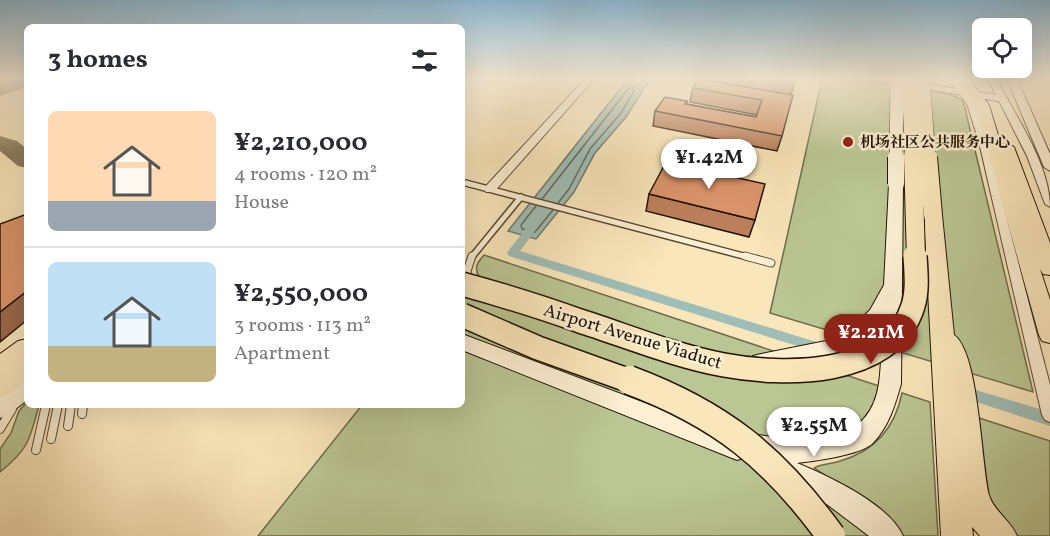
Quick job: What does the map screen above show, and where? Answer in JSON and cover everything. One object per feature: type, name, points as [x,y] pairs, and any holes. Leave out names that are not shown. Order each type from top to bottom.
[{"type":"highway","name":"Airport Avenue Viaduct","points":[[465,280],[692,357],[734,367],[771,372],[806,371],[845,365],[888,343],[902,329],[911,313],[914,296],[915,214],[910,104]]},
{"type":"highway","points":[[924,104],[957,536]]},
{"type":"highway","points":[[465,316],[537,347],[649,388],[715,420],[740,438],[791,484],[831,536]]},
{"type":"highway","points":[[939,316],[960,375],[974,498],[981,513],[1001,536]]},
{"type":"highway","points":[[0,367],[24,350]]},
{"type":"highway","points":[[0,387],[24,369]]},
{"type":"main road","points":[[701,433],[772,450],[827,449],[862,437],[882,413],[890,384],[897,104]]},
{"type":"main road","points":[[982,104],[1050,335]]},
{"type":"main road","points":[[984,104],[1050,269]]},
{"type":"main road","points":[[465,280],[708,353],[760,362],[800,357],[847,341],[869,324],[880,310],[892,287]]},
{"type":"main road","points":[[465,343],[701,433],[836,493],[889,536]]},
{"type":"main road","points":[[0,362],[24,346]]},
{"type":"main road","points":[[0,408],[24,391]]},
{"type":"street","points":[[490,189],[567,104]]},
{"type":"street","points":[[970,104],[983,142],[1049,411]]},
{"type":"street","points":[[991,104],[1032,156],[1050,204]]},
{"type":"street","points":[[1023,104],[1050,167]]},
{"type":"lane","points":[[465,183],[771,263]]},
{"type":"lane","points":[[465,277],[471,258],[521,197]]},
{"type":"lane","points":[[0,429],[24,392]]},
{"type":"lane","points":[[36,450],[44,408]]},
{"type":"lane","points":[[51,439],[57,408]]},
{"type":"lane","points":[[68,426],[71,408]]},
{"type":"green space","points":[[816,104],[964,104],[1033,392],[770,313]]},
{"type":"green space","points":[[484,255],[879,386],[872,412],[850,432],[809,446],[694,423],[465,339],[465,288],[479,277],[477,265]]},
{"type":"green space","points":[[465,349],[807,483],[877,536],[258,536],[360,408],[465,408]]},
{"type":"green space","points":[[902,393],[930,402],[938,536],[899,536],[840,485],[814,468],[852,457],[873,444],[889,427],[899,406]]},
{"type":"green space","points":[[24,405],[24,408],[38,408],[23,450],[0,472],[0,449],[11,433],[19,411]]},
{"type":"green space","points":[[973,416],[1050,441],[1050,536],[1010,536],[989,513]]},
{"type":"water","points":[[608,104],[634,104],[595,153],[574,192],[536,239],[508,231]]},
{"type":"building","points":[[660,104],[685,104],[756,117],[761,104],[791,104],[782,136],[655,111]]},
{"type":"building","points":[[666,162],[765,184],[755,220],[649,194]]},
{"type":"building","points":[[24,215],[24,293],[0,312],[0,224]]},
{"type":"waterway","points":[[535,224],[513,253],[823,349]]},
{"type":"waterway","points":[[972,395],[1050,419]]},
{"type":"taxiway","points":[[0,143],[9,146],[24,158]]},
{"type":"place","name":"机场社区公共服务中心","points":[[848,142]]}]
